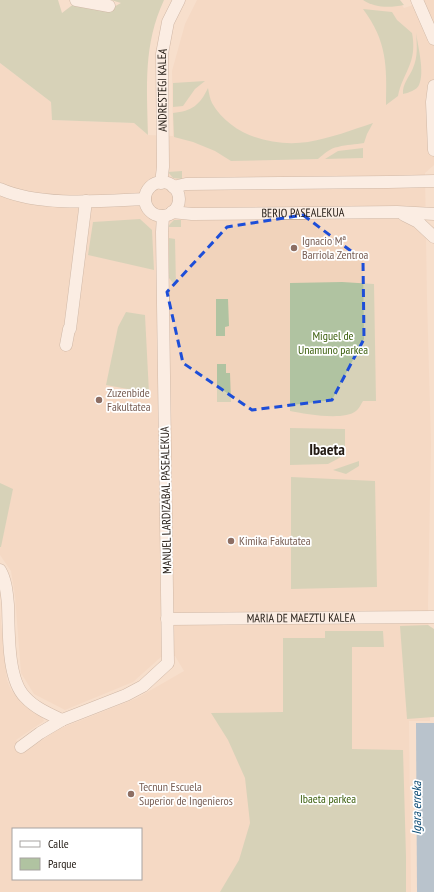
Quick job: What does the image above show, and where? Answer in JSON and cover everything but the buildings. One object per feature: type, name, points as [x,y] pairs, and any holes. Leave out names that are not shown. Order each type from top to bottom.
[{"type":"street","points":[[76,0],[110,6]]},
{"type":"street","name":"ANDRESTEGI KALEA","points":[[161,182],[162,54],[168,22],[179,0]]},
{"type":"street","points":[[417,0],[433,34]]},
{"type":"street","points":[[434,86],[432,102],[434,150]]},
{"type":"street","points":[[174,187],[186,184],[434,181]]},
{"type":"street","points":[[161,182],[174,187],[179,200],[176,209],[168,214],[155,215],[149,210],[145,199],[148,190],[152,186],[161,182]]},
{"type":"street","points":[[0,189],[16,195],[43,200],[86,201],[145,199]]},
{"type":"street","points":[[66,345],[70,329],[86,201]]},
{"type":"street","points":[[397,212],[418,222],[434,237]]},
{"type":"street","name":"BERIO PASEALEKUA","points":[[168,214],[397,212],[434,214]]},
{"type":"street","name":"MANUEL LARDIZABAL PASEALEKUA","points":[[21,747],[40,733],[62,720],[126,695],[143,686],[168,663],[162,232],[168,214]]},
{"type":"street","points":[[0,570],[5,582],[7,596],[12,667],[15,680],[26,699],[44,712],[62,720]]},
{"type":"street","name":"MARIA DE MAEZTU KALEA","points":[[167,619],[434,617]]},
{"type":"highlighted area","points":[[303,215],[363,260],[364,339],[332,400],[252,410],[183,363],[167,292],[227,227]]},
{"type":"shaded area","points":[[197,0],[398,0],[404,8],[425,0],[434,0],[434,165],[425,173],[431,444],[428,605],[430,721],[409,721],[411,892],[0,892],[0,611],[7,680],[11,690],[18,699],[42,717],[44,721],[16,740],[24,752],[59,729],[137,698],[184,671],[175,656],[161,657],[133,682],[65,710],[34,694],[21,673],[15,596],[11,571],[0,555],[0,63],[51,102],[53,120],[134,123],[148,135],[173,136],[172,71],[185,24]]},
{"type":"green space","points":[[0,0],[58,0],[62,13],[75,3],[108,10],[121,3],[111,0],[164,0],[152,33],[149,50],[147,83],[148,135],[134,123],[52,120],[51,102],[0,63]]},
{"type":"green space","points":[[363,0],[400,0],[404,5],[383,7],[372,5]]},
{"type":"green space","points":[[363,9],[392,12],[397,20],[412,33],[413,48],[410,64],[398,96],[386,105],[384,54],[377,32]]},
{"type":"green space","points":[[416,33],[420,59],[421,80],[416,88],[403,94],[405,83],[416,60]]},
{"type":"green space","points":[[205,81],[195,89],[183,106],[173,107],[173,83]]},
{"type":"green space","points":[[208,88],[212,103],[230,124],[254,137],[267,141],[281,143],[308,142],[333,136],[373,123],[364,143],[345,145],[332,149],[318,159],[231,161],[215,151],[193,142],[174,137],[173,113],[185,111],[195,106],[202,99]]},
{"type":"green space","points":[[363,148],[363,158],[325,159],[338,151]]},
{"type":"green space","points":[[182,171],[182,179],[173,178],[168,172]]},
{"type":"green space","points":[[140,219],[152,230],[154,270],[88,255],[93,222]]},
{"type":"green space","points":[[174,220],[181,220],[181,227],[168,227]]},
{"type":"green space","points":[[169,238],[175,239],[176,285],[169,278]]},
{"type":"green space","name":"Miguel de Unamuno parkea","points":[[342,282],[374,284],[376,401],[363,401],[356,411],[343,416],[324,416],[290,411],[290,283]]},
{"type":"green space","points":[[216,299],[228,299],[229,326],[225,327],[225,336],[216,336]]},
{"type":"green space","points":[[126,312],[145,315],[149,393],[106,385],[118,327]]},
{"type":"green space","points":[[217,364],[226,364],[226,373],[230,373],[231,402],[217,402]]},
{"type":"green space","points":[[290,428],[345,429],[345,455],[328,464],[290,465]]},
{"type":"green space","points":[[359,461],[359,466],[346,474],[333,470]]},
{"type":"green space","points":[[291,477],[375,481],[377,587],[291,589]]},
{"type":"green space","points":[[0,483],[13,489],[1,547],[0,547]]},
{"type":"green space","points":[[428,625],[434,629],[434,717],[407,719],[400,626]]},
{"type":"green space","name":"Ibaeta parkea","points":[[325,631],[383,631],[384,647],[352,647],[352,749],[403,750],[406,892],[220,892],[239,860],[250,823],[245,778],[228,740],[211,713],[283,712],[283,638],[325,638]]},
{"type":"water","points":[[416,723],[434,723],[434,892],[417,892]]},
{"type":"place","name":"Ignacio Mª Barriola Zentroa","points":[[294,248]]},
{"type":"place","name":"Zuzenbide Fakultatea","points":[[99,400]]},
{"type":"place","name":"Kimika Fakutatea","points":[[231,541]]},
{"type":"place","name":"Tecnun Escuela Superior de Ingenieros","points":[[131,794]]},
{"type":"district","name":"Ibaeta","points":[[327,449]]},
{"type":"water label","name":"Igara erreka","points":[[416,808]]}]
